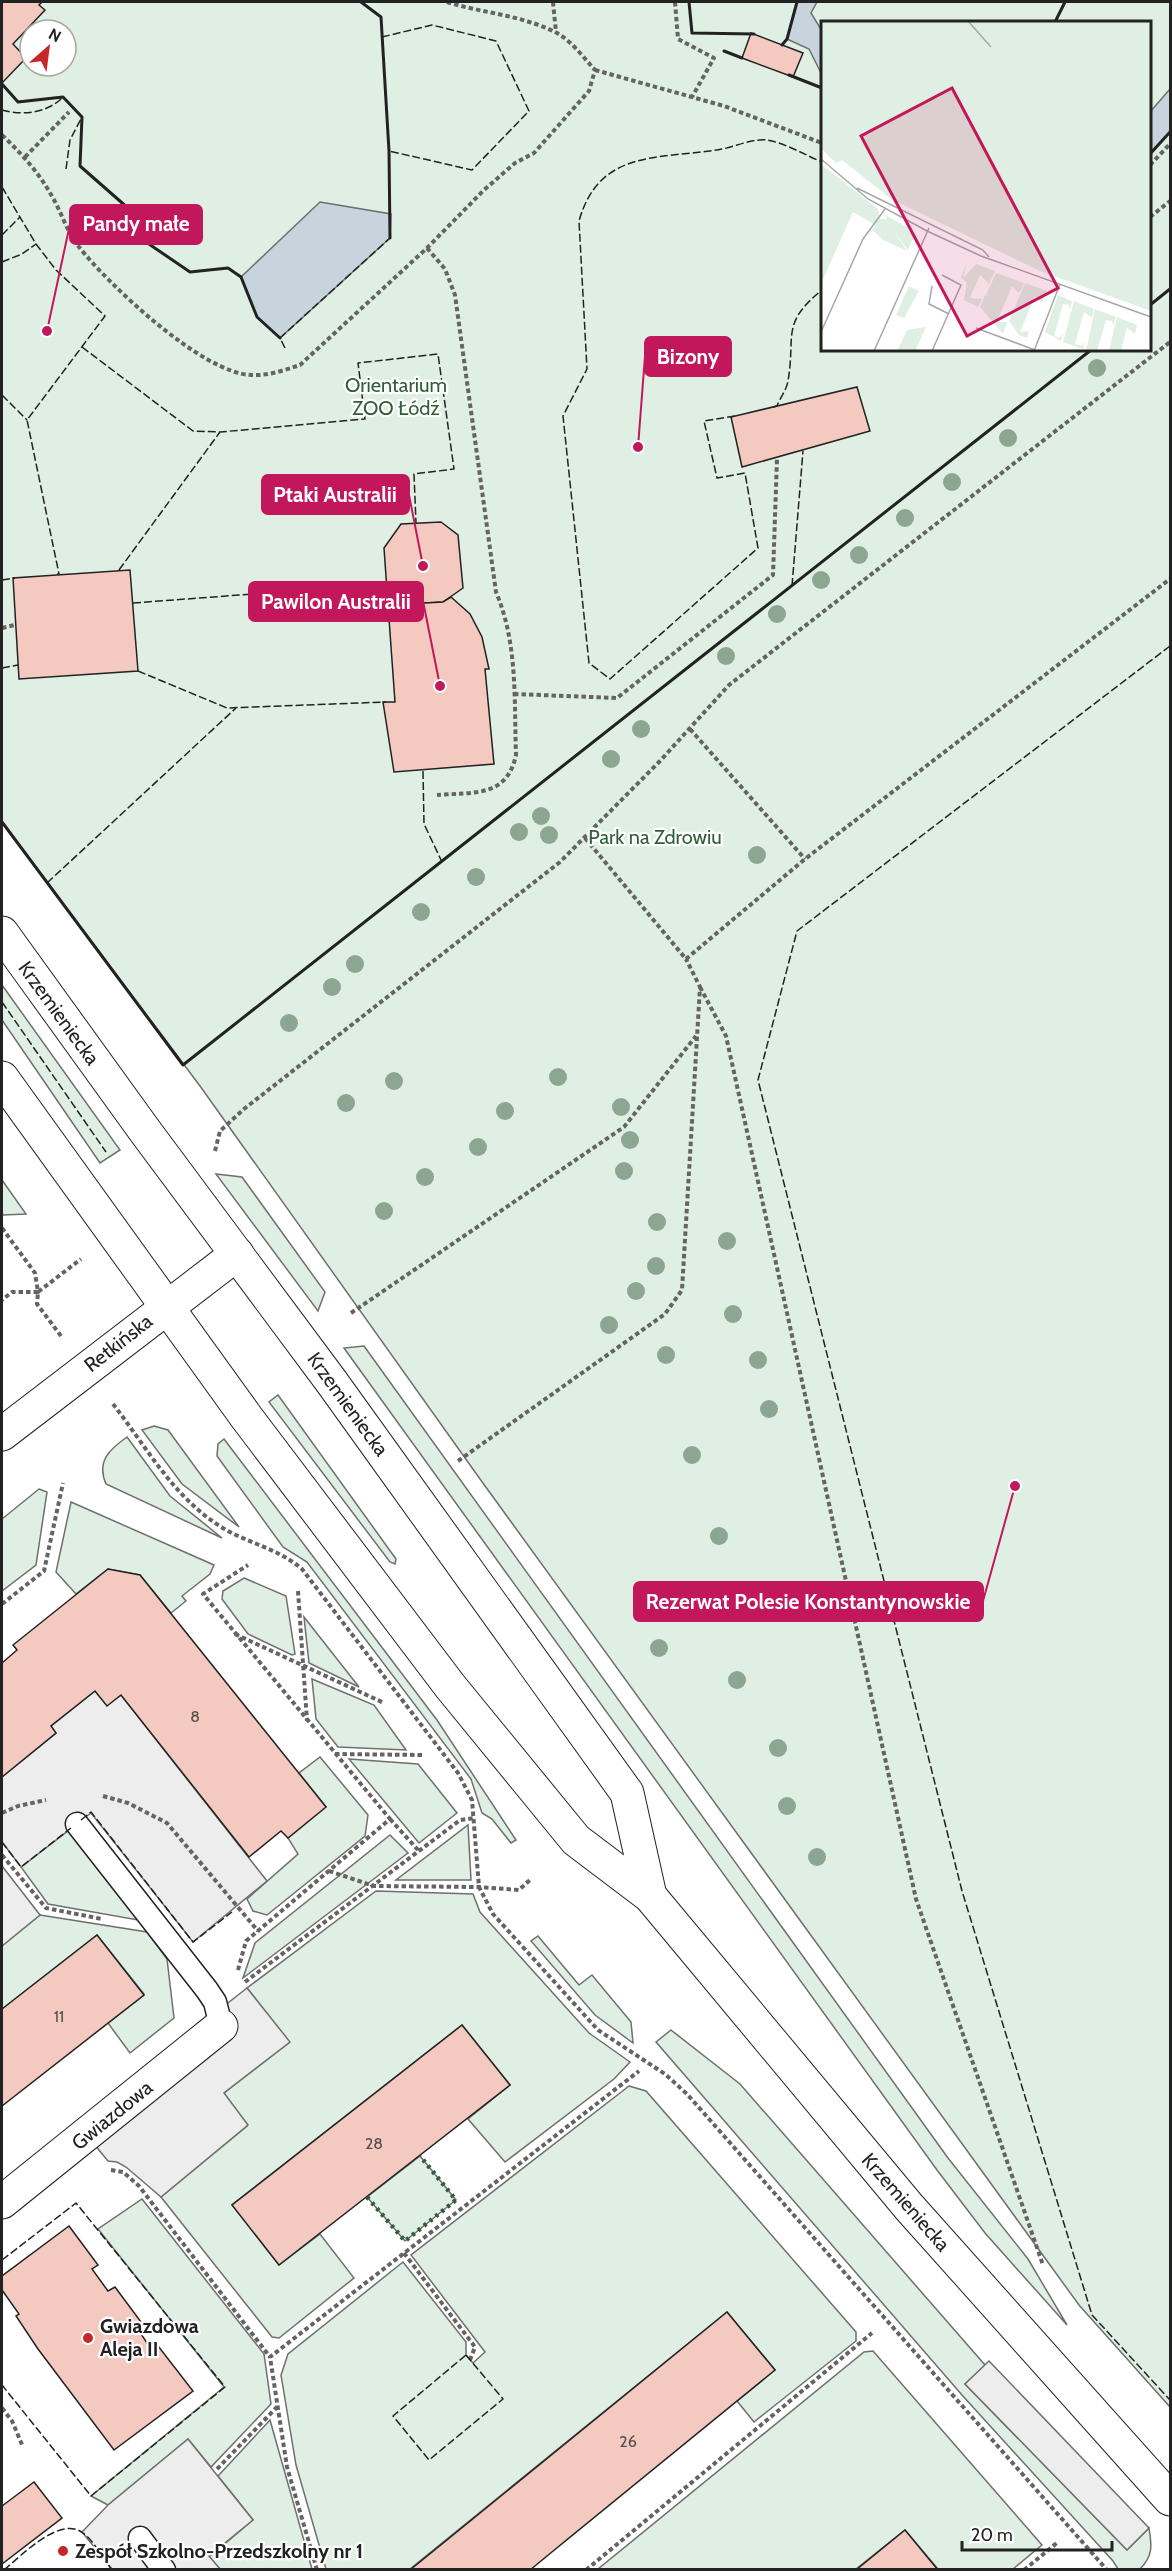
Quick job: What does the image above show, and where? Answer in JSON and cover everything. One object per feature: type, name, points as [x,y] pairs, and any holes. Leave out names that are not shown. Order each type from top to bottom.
[{"type":"main road","name":"Krzemieniecka","points":[[2,933],[516,1635],[627,1793],[650,1896]]},
{"type":"main road","name":"Krzemieniecka","points":[[2,1078],[165,1307],[450,1686],[576,1840],[650,1896],[909,2207],[1170,2499]]},
{"type":"main road","name":"Retkińska","points":[[2,1434],[237,1254]]},
{"type":"main road","name":"Gwiazdowa","points":[[2,2202],[81,2141],[223,2006]]},
{"type":"lane","points":[[77,1824],[223,2006]]},
{"type":"lane","points":[[140,2538],[164,2570]]},
{"type":"path","points":[[447,2],[480,12],[512,16],[556,32],[573,45],[595,70],[724,106],[821,143]]},
{"type":"path","points":[[553,2],[556,32]]},
{"type":"path","points":[[675,2],[678,39],[714,58],[692,97]]},
{"type":"path","points":[[2,135],[25,157],[53,198],[78,246],[123,293],[170,336],[209,360],[250,375],[277,373],[300,365],[427,248],[484,190],[515,163],[534,153],[589,92],[595,70]]},
{"type":"path","points":[[25,157],[69,112]]},
{"type":"path","points":[[1151,163],[1170,144]]},
{"type":"path","points":[[1151,215],[1170,201]]},
{"type":"path","points":[[427,248],[445,269],[455,295],[496,592],[507,617],[512,645],[516,755],[513,770],[503,783],[490,791],[437,795]]},
{"type":"path","points":[[220,1131],[244,1109],[561,862],[690,729],[729,685],[1170,342]]},
{"type":"path","points":[[514,694],[617,698],[773,575],[777,459]]},
{"type":"path","points":[[686,958],[806,859],[1170,579]]},
{"type":"path","points":[[2,628],[15,625]]},
{"type":"path","points":[[690,729],[806,859]]},
{"type":"path","points":[[584,838],[686,958],[726,1036],[916,1899],[1043,2265]]},
{"type":"path","points":[[458,1461],[665,1314],[675,1304],[682,1290],[700,987]]},
{"type":"path","points":[[351,1313],[624,1127],[697,1034]]},
{"type":"path","points":[[2,1228],[35,1273],[38,1304],[56,1329]]},
{"type":"path","points":[[2,1300],[12,1292],[38,1292],[63,1271]]},
{"type":"path","points":[[110,1401],[176,1490],[227,1530],[290,1559],[302,1569],[467,1785],[475,1818],[479,1887],[493,1914],[598,2030],[665,2074],[687,2094],[1107,2570]]},
{"type":"path","points":[[2,1604],[44,1571],[63,1483]]},
{"type":"path","points":[[248,1565],[203,1594],[334,1754],[418,1850]]},
{"type":"path","points":[[298,1591],[307,1721]]},
{"type":"path","points":[[234,1633],[384,1703]]},
{"type":"path","points":[[334,1754],[424,1755]]},
{"type":"path","points":[[223,2006],[418,1850],[460,1820],[475,1818]]},
{"type":"path","points":[[223,2006],[246,1941],[390,1819]]},
{"type":"path","points":[[2,1855],[46,1908],[161,1930]]},
{"type":"path","points":[[329,1871],[374,1886],[479,1887],[519,1890],[531,1879]]},
{"type":"path","points":[[237,1907],[258,1931]]},
{"type":"path","points":[[270,2356],[639,2070]]},
{"type":"path","points":[[81,2141],[105,2169],[123,2172],[139,2186],[270,2356],[287,2466],[317,2570]]},
{"type":"path","points":[[404,2253],[475,2347],[470,2360]]},
{"type":"path","points":[[585,2570],[872,2333]]},
{"type":"path","points":[[217,2469],[278,2406]]},
{"type":"path","points":[[2,2408],[12,2421],[23,2447]]},
{"type":"path","points":[[1024,2570],[1058,2542]]},
{"type":"green space","name":"Park na Zdrowiu","points":[[2,2],[1170,2],[1170,2407],[1079,2305],[480,1479],[200,1086],[2,822]]},
{"type":"green space","points":[[2,985],[120,1150],[100,1163],[2,1020]]},
{"type":"green space","points":[[216,1174],[242,1177],[325,1292],[318,1311]]},
{"type":"green space","points":[[2,1180],[26,1214],[3,1215]]},
{"type":"green space","points":[[364,1346],[948,2158],[1028,2259],[1067,2325],[985,2233],[937,2170],[344,1348]]},
{"type":"green space","points":[[278,1395],[396,1559],[395,1564],[390,1562],[269,1402]]},
{"type":"green space","points":[[154,1426],[168,1430],[239,1527],[182,1484],[142,1430]]},
{"type":"green space","points":[[127,1437],[170,1496],[222,1538],[106,1484],[103,1469],[106,1456]]},
{"type":"green space","points":[[224,1439],[437,1720],[516,1840],[511,1843],[492,1819],[482,1813],[471,1779],[307,1562],[283,1547],[217,1456],[218,1444]]},
{"type":"green space","points":[[39,1489],[47,1492],[36,1565],[2,1591],[2,1519]]},
{"type":"green space","points":[[71,1502],[214,1565],[210,1574],[182,1596],[186,1601],[171,1613],[140,1575],[108,1569],[76,1594],[56,1572]]},
{"type":"green space","points":[[244,1578],[286,1596],[295,1654],[292,1655],[248,1634],[222,1599],[223,1591]]},
{"type":"green space","points":[[304,1617],[359,1687],[309,1663]]},
{"type":"green space","points":[[312,1679],[374,1705],[406,1750],[338,1747],[316,1719]]},
{"type":"green space","points":[[320,1757],[368,1815],[365,1836],[267,1915],[253,1911],[247,1899],[298,1854],[288,1838],[326,1807],[299,1773]]},
{"type":"green space","points":[[349,1759],[418,1764],[457,1813],[419,1843]]},
{"type":"green space","points":[[468,1825],[471,1880],[396,1880]]},
{"type":"green space","points":[[69,1830],[138,1920],[48,1904],[21,1867]]},
{"type":"green space","points":[[390,1835],[408,1853],[243,1978],[255,1943]]},
{"type":"green space","points":[[376,1891],[473,1894],[480,1912],[589,2033],[630,2062],[614,2079],[505,2162],[468,2119],[510,2085],[462,2025],[232,2205],[279,2265],[320,2234],[354,2278],[279,2338],[272,2337],[161,2197],[247,2126],[224,2093],[289,2042],[247,1988]]},
{"type":"green space","points":[[40,1915],[147,1932],[167,1959],[174,2018],[130,2053],[108,2023],[144,1994],[97,1935],[2,2009],[2,1946]]},
{"type":"green space","points":[[538,1936],[579,1985],[592,1975],[631,2022],[633,2043],[595,2015],[531,1941]]},
{"type":"green space","points":[[671,2030],[740,2084],[985,2365],[965,2384],[1127,2550],[1149,2528],[1150,2550],[1147,2560],[1140,2569],[1118,2569],[962,2395],[656,2042]]},
{"type":"green space","points":[[629,2086],[646,2091],[856,2332],[856,2341],[754,2422],[737,2401],[775,2370],[727,2312],[410,2569],[326,2569],[296,2465],[281,2375],[288,2354],[403,2262],[466,2342],[466,2355],[473,2363],[485,2352],[411,2255]]},
{"type":"green space","points":[[420,2156],[456,2200],[405,2241],[367,2197]]},
{"type":"green space","points":[[142,2199],[264,2354],[271,2404],[211,2467],[188,2439],[108,2505],[91,2496],[224,2387],[98,2229]]},
{"type":"green space","points":[[873,2351],[1042,2545],[1013,2569],[938,2569],[905,2530],[856,2569],[598,2569],[864,2352]]},
{"type":"green space","points":[[270,2420],[312,2569],[220,2569],[209,2557],[253,2520],[218,2476]]},
{"type":"shaded area","points":[[797,2],[817,2],[811,13],[821,29],[821,73],[809,49],[787,39]]},
{"type":"shaded area","points":[[1170,89],[1170,132],[1151,153],[1151,111]]},
{"type":"shaded area","points":[[320,202],[391,214],[390,238],[280,338],[257,317],[241,277]]},
{"type":"shaded area","points":[[95,1691],[107,1705],[121,1695],[267,1881],[193,1942],[91,1813],[21,1867],[2,1842],[2,1777],[56,1733],[51,1726]]},
{"type":"shaded area","points":[[2,1866],[40,1915],[2,1946]]},
{"type":"shaded area","points":[[247,1988],[290,2042],[224,2093],[248,2125],[161,2197],[126,2167],[117,2162],[108,2161],[76,2122]]},
{"type":"shaded area","points":[[989,2361],[1149,2528],[1127,2550],[965,2384]]},
{"type":"shaded area","points":[[188,2439],[253,2520],[209,2556],[220,2569],[112,2569],[82,2532],[108,2505]]},
{"type":"building","points":[[2,2],[42,2],[39,5],[45,10],[37,18],[18,18],[18,39],[13,44],[18,49],[18,66],[2,83]]},
{"type":"building","points":[[751,33],[803,53],[793,77],[742,58]]},
{"type":"building","points":[[857,387],[870,431],[742,467],[731,417]]},
{"type":"building","points":[[441,522],[458,535],[463,588],[443,602],[388,605],[384,548],[401,524]]},
{"type":"building","points":[[130,570],[138,671],[19,679],[13,578]]},
{"type":"building","points":[[451,597],[470,614],[482,637],[489,669],[485,669],[494,764],[394,772],[383,702],[395,702],[388,605],[443,602]]},
{"type":"building","points":[[108,1569],[140,1575],[326,1807],[288,1838],[281,1831],[249,1857],[121,1695],[107,1706],[95,1691],[51,1726],[56,1733],[2,1777],[2,1663],[17,1650],[13,1645]]},
{"type":"building","points":[[97,1935],[144,1995],[2,2106],[2,2009]]},
{"type":"building","points":[[462,2025],[510,2085],[279,2265],[232,2205]]},
{"type":"building","name":"Gwiazdowa Aleja II","points":[[69,2226],[98,2265],[92,2269],[108,2291],[115,2287],[147,2330],[141,2334],[149,2346],[155,2342],[193,2391],[114,2450],[38,2349],[16,2316],[19,2314],[2,2290],[2,2276]]},
{"type":"building","points":[[727,2312],[775,2370],[530,2570],[410,2570]]},
{"type":"building","points":[[34,2482],[62,2518],[2,2564],[2,2506]]},
{"type":"building","points":[[905,2530],[938,2570],[856,2570]]},
{"type":"hedge","points":[[367,2197],[405,2241],[456,2200],[420,2156]]},
{"type":"fence","points":[[382,37],[432,25],[496,41],[529,111],[472,170],[389,151]]},
{"type":"fence","points":[[2,110],[18,113],[34,112],[50,107],[63,97]]},
{"type":"fence","points":[[66,169],[70,140],[82,117]]},
{"type":"fence","points":[[735,416],[704,421],[717,478],[745,473],[758,548],[610,679],[589,663],[563,416],[587,369],[579,221],[588,198],[601,181],[616,170],[633,162],[717,150],[755,140],[767,140],[781,144],[821,162]]},
{"type":"fence","points":[[2,187],[36,244],[56,270],[105,316],[27,420],[59,574],[57,574]]},
{"type":"fence","points":[[2,235],[20,217]]},
{"type":"fence","points":[[285,348],[280,338],[390,238]]},
{"type":"fence","points":[[2,262],[22,254],[36,244]]},
{"type":"fence","points":[[773,407],[777,406],[787,384],[792,331],[795,322],[800,312],[821,291]]},
{"type":"fence","points":[[82,347],[193,431],[220,432],[365,419],[358,363],[438,354],[454,469],[414,474],[416,523]]},
{"type":"fence","points":[[2,395],[27,420]]},
{"type":"fence","points":[[119,570],[220,432]]},
{"type":"fence","points":[[792,586],[803,451]]},
{"type":"fence","points":[[2,580],[15,578]]},
{"type":"fence","points":[[133,603],[386,584],[386,588]]},
{"type":"fence","points":[[1170,646],[797,931],[758,1080],[962,1891],[1092,2315],[1170,2400]]},
{"type":"fence","points":[[2,668],[18,665]]},
{"type":"fence","points":[[138,671],[227,708],[386,702]]},
{"type":"fence","points":[[47,883],[236,708]]},
{"type":"fence","points":[[423,771],[424,824],[442,862]]},
{"type":"fence","points":[[2,1002],[106,1152]]},
{"type":"fence","points":[[81,1820],[91,1812],[193,1942],[232,1912]]},
{"type":"fence","points":[[2,1842],[21,1867],[71,1828]]},
{"type":"fence","points":[[2,2260],[76,2203],[225,2387],[91,2496],[2,2385]]},
{"type":"fence","points":[[466,2355],[503,2399],[429,2460],[393,2416],[466,2355]]},
{"type":"fence","points":[[4,2570],[41,2539],[63,2529],[74,2529],[83,2533],[91,2540],[112,2570]]},
{"type":"wall","points":[[361,2],[381,17],[389,151],[390,238]]},
{"type":"wall","points":[[689,2],[692,33],[754,34]]},
{"type":"wall","points":[[782,45],[787,39],[797,2]]},
{"type":"wall","points":[[1056,21],[1065,2]]},
{"type":"wall","points":[[724,51],[742,58]]},
{"type":"wall","points":[[789,75],[821,88]]},
{"type":"wall","points":[[2,84],[18,102],[63,97],[82,117],[80,166],[137,216],[157,216],[146,242],[190,272],[228,268],[241,277],[257,317],[280,338]]},
{"type":"wall","points":[[1151,153],[1170,132]]},
{"type":"wall","points":[[1151,304],[1170,289]]},
{"type":"wall","points":[[2,822],[183,1065],[1090,351]]},
{"type":"place","name":"Pandy małe","points":[[47,331]]},
{"type":"place","name":"Bizony","points":[[638,447]]},
{"type":"place","name":"Ptaki Australii","points":[[423,566]]},
{"type":"place","name":"Pawilon Australii","points":[[440,686]]},
{"type":"place","name":"Rezerwat Polesie Konstantynowskie","points":[[1015,1486]]},
{"type":"place","name":"Gwiazdowa Aleja II","points":[[88,2338]]},
{"type":"place","name":"Zespół Szkolno-Przedszkolny nr 1","points":[[63,2551]]},
{"type":"park label","name":"Orientarium ZOO Łódź","points":[[396,396]]}]
